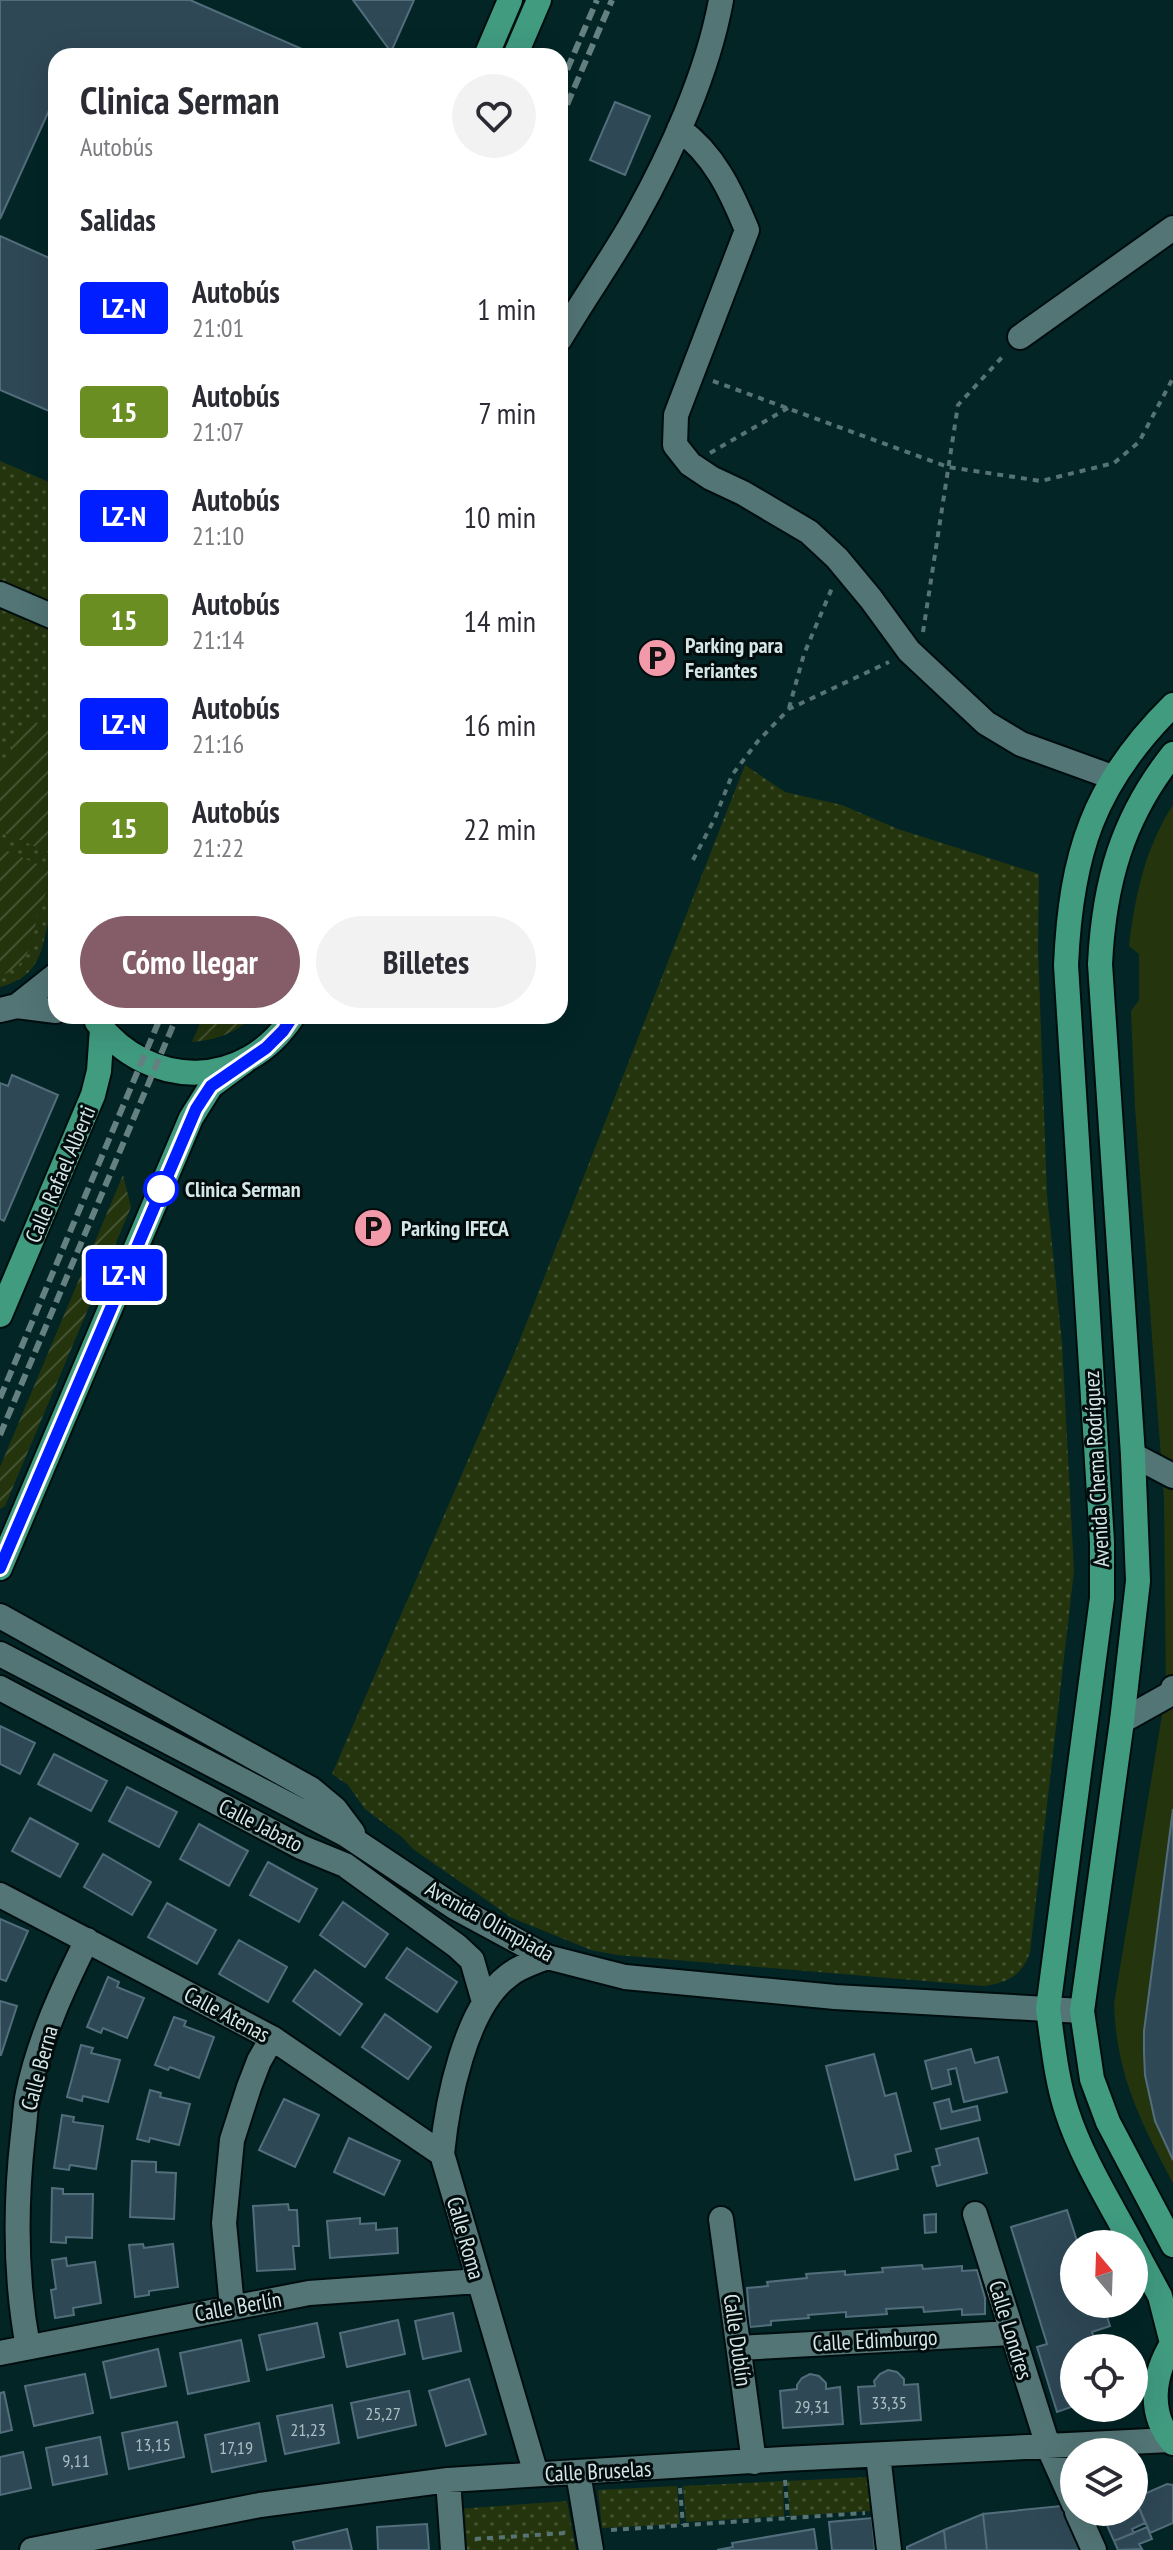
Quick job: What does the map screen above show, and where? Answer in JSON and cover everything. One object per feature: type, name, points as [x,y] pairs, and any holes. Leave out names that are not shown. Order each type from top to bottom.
[{"type":"main road","points":[[489,48],[510,0]]},
{"type":"main road","points":[[518,48],[539,0]]},
{"type":"main road","name":"Avenida Chema Rodríguez","points":[[1124,2230],[1086,2159],[1067,2111],[1048,2009],[1102,1598],[1102,1542],[1066,965],[1068,914],[1078,863],[1093,817],[1112,777],[1151,726],[1173,705]]},
{"type":"main road","name":"Avenida Chema Rodríguez","points":[[1173,754],[1152,781],[1127,828],[1110,876],[1102,923],[1100,964],[1133,1455],[1138,1581],[1082,2011],[1092,2079],[1108,2122],[1173,2245]]},
{"type":"main road","name":"Calle Rafael Alberti","points":[[0,1315],[93,1095],[99,1071],[97,1024]]},
{"type":"main road","points":[[99,1024],[110,1038],[139,1060],[174,1072],[210,1072],[245,1061]]},
{"type":"main road","points":[[0,1568],[191,1118],[211,1086],[266,1048],[288,1024]]},
{"type":"main road","name":"Avenida Chema Rodríguez","points":[[1148,2274],[1160,2296],[1173,2342]]},
{"type":"main road","points":[[1171,2442],[1158,2417],[1154,2391],[1159,2366],[1173,2342]]},
{"type":"street","points":[[568,326],[636,217],[679,129],[714,38],[721,0]]},
{"type":"street","points":[[679,129],[698,142],[729,187],[747,230],[676,415],[675,445],[690,464],[809,532],[837,558],[914,656],[986,723],[1021,744],[1112,777]]},
{"type":"street","points":[[1020,337],[1173,228]]},
{"type":"street","points":[[0,594],[48,615]]},
{"type":"street","points":[[8,1008],[48,980]]},
{"type":"street","points":[[8,1008],[48,1010]]},
{"type":"street","points":[[1133,1455],[1173,1476]]},
{"type":"street","points":[[0,1616],[311,1789],[335,1809],[362,1844]]},
{"type":"street","name":"Avenida Olimpiada","points":[[0,1654],[362,1844],[456,1908],[547,1957],[625,1977],[835,1997],[1082,2011]]},
{"type":"street","name":"Calle Jabato","points":[[0,1688],[301,1847],[345,1865],[472,1960],[484,2002]]},
{"type":"street","points":[[1122,1721],[1172,1693],[1173,1688]]},
{"type":"street","points":[[345,1865],[456,1908]]},
{"type":"street","name":"Calle Atenas","points":[[0,1895],[272,2038],[442,2154]]},
{"type":"street","name":"Calle Berna","points":[[28,2347],[20,2305],[17,2247],[19,2170],[28,2093],[49,2024],[87,1940]]},
{"type":"street","points":[[484,2002],[508,1975],[547,1957]]},
{"type":"street","name":"Calle Roma","points":[[484,2002],[462,2057],[446,2110],[442,2154],[536,2474]]},
{"type":"street","points":[[232,2307],[224,2223],[232,2140],[259,2061],[272,2038]]},
{"type":"street","name":"Calle Londres","points":[[975,2214],[1048,2446],[1060,2473]]},
{"type":"street","name":"Calle Dublín","points":[[721,2219],[754,2462]]},
{"type":"street","name":"Calle Berlín","points":[[0,2353],[309,2293],[478,2281]]},
{"type":"street","name":"Calle Edimburgo","points":[[739,2348],[1011,2333]]},
{"type":"street","name":"Calle Bruselas","points":[[32,2550],[260,2505],[448,2480],[784,2459],[1171,2442]]},
{"type":"street","points":[[878,2455],[889,2550]]},
{"type":"street","points":[[578,2473],[590,2541]]},
{"type":"street","points":[[448,2480],[453,2545]]},
{"type":"street","points":[[1083,2526],[1094,2550]]},
{"type":"path","points":[[693,860],[715,818],[732,775],[758,741],[789,709],[884,666],[914,656],[958,405],[1020,337]]},
{"type":"path","points":[[692,373],[948,467],[1041,481],[1114,463],[1139,442],[1173,378]]},
{"type":"path","points":[[690,464],[788,408]]},
{"type":"path","points":[[789,709],[804,654],[833,585],[837,558]]},
{"type":"path","points":[[784,2459],[788,2517]]},
{"type":"path","points":[[679,2467],[683,2525]]},
{"type":"path","points":[[453,2545],[590,2541],[683,2525],[885,2512]]},
{"type":"green space","points":[[0,461],[48,482],[48,925],[35,964],[16,981],[0,987]]},
{"type":"green space","points":[[25,718],[48,728],[48,852],[0,831],[0,776]]},
{"type":"green space","points":[[745,765],[785,792],[842,805],[898,829],[1039,874],[1038,948],[1047,1195],[1062,1343],[1074,1571],[1030,1952],[1018,1972],[992,1985],[617,1955],[591,1950],[512,1918],[413,1849],[365,1809],[348,1785],[332,1774],[517,1347]]},
{"type":"green space","points":[[1173,805],[1173,2183],[1150,2139],[1125,2076],[1114,2004],[1166,1691],[1164,1499],[1135,1107],[1131,1011],[1139,1000],[1139,954],[1129,946],[1134,909],[1148,855]]},
{"type":"green space","points":[[0,848],[48,869],[48,890],[25,956],[20,964],[0,976]]},
{"type":"green space","points":[[200,1024],[244,1024],[225,1035],[192,1042]]},
{"type":"green space","points":[[123,1175],[131,1207],[5,1506],[0,1509],[0,1467]]},
{"type":"green space","points":[[868,2477],[871,2511],[790,2516],[787,2481]]},
{"type":"green space","points":[[783,2481],[784,2516],[686,2522],[683,2486]]},
{"type":"green space","points":[[677,2486],[680,2524],[602,2528],[598,2490]]},
{"type":"green space","points":[[567,2501],[576,2550],[461,2550],[457,2509]]},
{"type":"building","points":[[0,0],[190,0],[300,48],[48,48],[48,113],[0,219]]},
{"type":"building","points":[[353,0],[414,0],[393,48],[388,48]]},
{"type":"building","points":[[615,102],[650,116],[625,175],[590,160]]},
{"type":"building","points":[[0,236],[48,257],[48,411],[0,390]]},
{"type":"building","points":[[12,1075],[58,1095],[4,1221],[0,1219],[0,1083],[8,1086]]},
{"type":"building","points":[[0,1726],[35,1743],[20,1774],[0,1764]]},
{"type":"building","points":[[54,1754],[107,1781],[91,1811],[38,1784]]},
{"type":"building","points":[[127,1787],[177,1812],[159,1847],[109,1821]]},
{"type":"building","points":[[1173,1809],[1173,2160],[1155,2121],[1145,2075],[1144,2031]]},
{"type":"building","points":[[30,1818],[78,1844],[60,1877],[12,1851]]},
{"type":"building","points":[[199,1824],[248,1851],[229,1886],[180,1859]]},
{"type":"building","points":[[103,1854],[151,1882],[132,1915],[84,1887]]},
{"type":"building","points":[[268,1862],[317,1889],[299,1922],[250,1895]]},
{"type":"building","points":[[343,1902],[388,1934],[365,1967],[320,1935]]},
{"type":"building","points":[[167,1903],[216,1930],[197,1964],[148,1937]]},
{"type":"building","points":[[0,1919],[28,1931],[6,1981],[0,1979]]},
{"type":"building","points":[[239,1940],[287,1967],[268,2002],[219,1974]]},
{"type":"building","points":[[407,1948],[457,1982],[437,2012],[386,1978]]},
{"type":"building","points":[[315,1970],[362,2004],[340,2035],[293,2001]]},
{"type":"building","points":[[108,1977],[119,1982],[117,1987],[144,1998],[127,2038],[103,2028],[101,2033],[87,2027]]},
{"type":"building","points":[[0,2001],[17,2006],[1,2055],[0,2055]]},
{"type":"building","points":[[385,2014],[431,2047],[408,2079],[362,2047]]},
{"type":"building","points":[[174,2017],[186,2021],[184,2026],[214,2037],[199,2078],[155,2065]]},
{"type":"building","points":[[81,2045],[93,2048],[91,2053],[120,2060],[108,2102],[83,2096],[82,2101],[67,2097]]},
{"type":"building","points":[[971,2049],[975,2063],[998,2057],[1007,2092],[964,2102],[956,2068],[948,2070],[951,2084],[932,2089],[925,2061]]},
{"type":"building","points":[[874,2054],[885,2096],[896,2093],[911,2151],[895,2155],[898,2169],[855,2180],[826,2066]]},
{"type":"building","points":[[150,2090],[161,2093],[160,2097],[190,2104],[179,2145],[150,2138],[149,2142],[137,2139]]},
{"type":"building","points":[[284,2099],[319,2115],[295,2167],[259,2150]]},
{"type":"building","points":[[949,2099],[952,2112],[977,2106],[980,2120],[941,2129],[934,2103]]},
{"type":"building","points":[[62,2115],[74,2117],[73,2122],[103,2126],[96,2169],[70,2165],[69,2170],[54,2168]]},
{"type":"building","points":[[349,2138],[400,2161],[384,2195],[334,2172]]},
{"type":"building","points":[[978,2138],[987,2173],[937,2186],[932,2167],[940,2165],[936,2149]]},
{"type":"building","points":[[132,2161],[156,2162],[156,2172],[176,2173],[174,2219],[130,2217]]},
{"type":"building","points":[[52,2188],[63,2189],[63,2194],[93,2194],[92,2238],[66,2237],[66,2243],[51,2242]]},
{"type":"building","points":[[288,2204],[289,2210],[297,2210],[299,2246],[293,2246],[295,2269],[257,2271],[253,2206]]},
{"type":"building","points":[[1067,2210],[1073,2230],[1060,2230],[1060,2318],[1107,2318],[1110,2326],[1093,2334],[1060,2334],[1060,2411],[1057,2412],[1037,2347],[1047,2344],[1011,2227]]},
{"type":"building","points":[[936,2214],[936,2232],[925,2233],[924,2215]]},
{"type":"building","points":[[360,2218],[360,2224],[376,2223],[376,2230],[397,2228],[398,2253],[330,2258],[327,2221]]},
{"type":"building","points":[[143,2244],[144,2248],[173,2244],[178,2287],[149,2291],[149,2295],[135,2297],[129,2245]]},
{"type":"building","points":[[66,2258],[67,2266],[95,2262],[101,2303],[73,2308],[74,2315],[55,2318],[51,2290],[56,2289],[52,2260]]},
{"type":"building","points":[[922,2265],[923,2269],[962,2266],[962,2271],[977,2270],[985,2298],[985,2314],[962,2315],[962,2309],[924,2312],[923,2307],[886,2309],[887,2314],[846,2317],[846,2312],[808,2315],[809,2318],[771,2321],[771,2325],[750,2327],[747,2288],[768,2286],[767,2282],[807,2278],[806,2274],[845,2271],[845,2275]]},
{"type":"building","points":[[453,2313],[461,2351],[423,2359],[415,2321]]},
{"type":"building","points":[[398,2320],[405,2354],[347,2367],[340,2333]]},
{"type":"building","points":[[317,2323],[324,2357],[267,2370],[259,2335]]},
{"type":"building","points":[[241,2340],[249,2381],[188,2394],[180,2353]]},
{"type":"building","points":[[158,2349],[166,2386],[111,2398],[103,2362]]},
{"type":"building","points":[[888,2370],[897,2372],[904,2379],[904,2385],[918,2384],[921,2420],[861,2424],[858,2387],[875,2386],[874,2381]]},
{"type":"building","points":[[85,2374],[93,2413],[34,2426],[25,2386]]},
{"type":"building","points":[[810,2374],[819,2376],[826,2383],[826,2389],[840,2387],[843,2424],[783,2428],[780,2391],[797,2389],[802,2378]]},
{"type":"building","points":[[469,2379],[486,2434],[446,2446],[429,2391]]},
{"type":"building","points":[[409,2391],[416,2425],[358,2438],[351,2403]]},
{"type":"building","points":[[4,2392],[12,2430],[0,2433],[0,2393]]},
{"type":"building","points":[[332,2405],[339,2443],[285,2454],[277,2416]]},
{"type":"building","points":[[177,2422],[184,2457],[129,2469],[122,2433]]},
{"type":"building","points":[[259,2423],[266,2461],[212,2472],[205,2435]]},
{"type":"building","points":[[100,2437],[107,2474],[53,2485],[46,2448]]},
{"type":"building","points":[[23,2452],[31,2488],[0,2495],[0,2457]]},
{"type":"building","points":[[1167,2484],[1173,2485],[1173,2523],[1150,2533],[1147,2526],[1148,2492]]},
{"type":"building","points":[[1060,2506],[1060,2526],[1070,2526],[1080,2550],[987,2550],[983,2514]]},
{"type":"building","points":[[983,2514],[987,2550],[946,2550],[944,2530]]},
{"type":"building","points":[[872,2518],[875,2550],[832,2550],[829,2522]]},
{"type":"building","points":[[427,2524],[429,2550],[378,2550],[377,2527]]},
{"type":"building","points":[[1107,2526],[1138,2526],[1132,2529],[1134,2533],[1114,2541]]},
{"type":"building","points":[[1147,2527],[1152,2539],[1139,2544],[1142,2549],[1118,2550],[1114,2541]]},
{"type":"building","points":[[347,2529],[352,2550],[295,2550],[293,2542]]},
{"type":"building","points":[[814,2529],[817,2550],[717,2550],[733,2547],[732,2543]]},
{"type":"building","points":[[944,2530],[946,2550],[907,2550],[907,2547]]},
{"type":"railway","points":[[568,67],[597,0]]},
{"type":"railway","points":[[568,102],[612,0]]},
{"type":"railway","points":[[0,1398],[158,1024]]},
{"type":"railway","points":[[0,1435],[174,1024]]},
{"type":"bus line","name":"LZ-N","points":[[0,1568],[191,1118],[211,1086],[266,1048],[288,1024]]},
{"type":"place","name":"Parking para Feriantes","points":[[657,658]]},
{"type":"place","name":"Clinica Serman","points":[[161,1189]]},
{"type":"place","name":"Parking IFECA","points":[[373,1228]]}]
